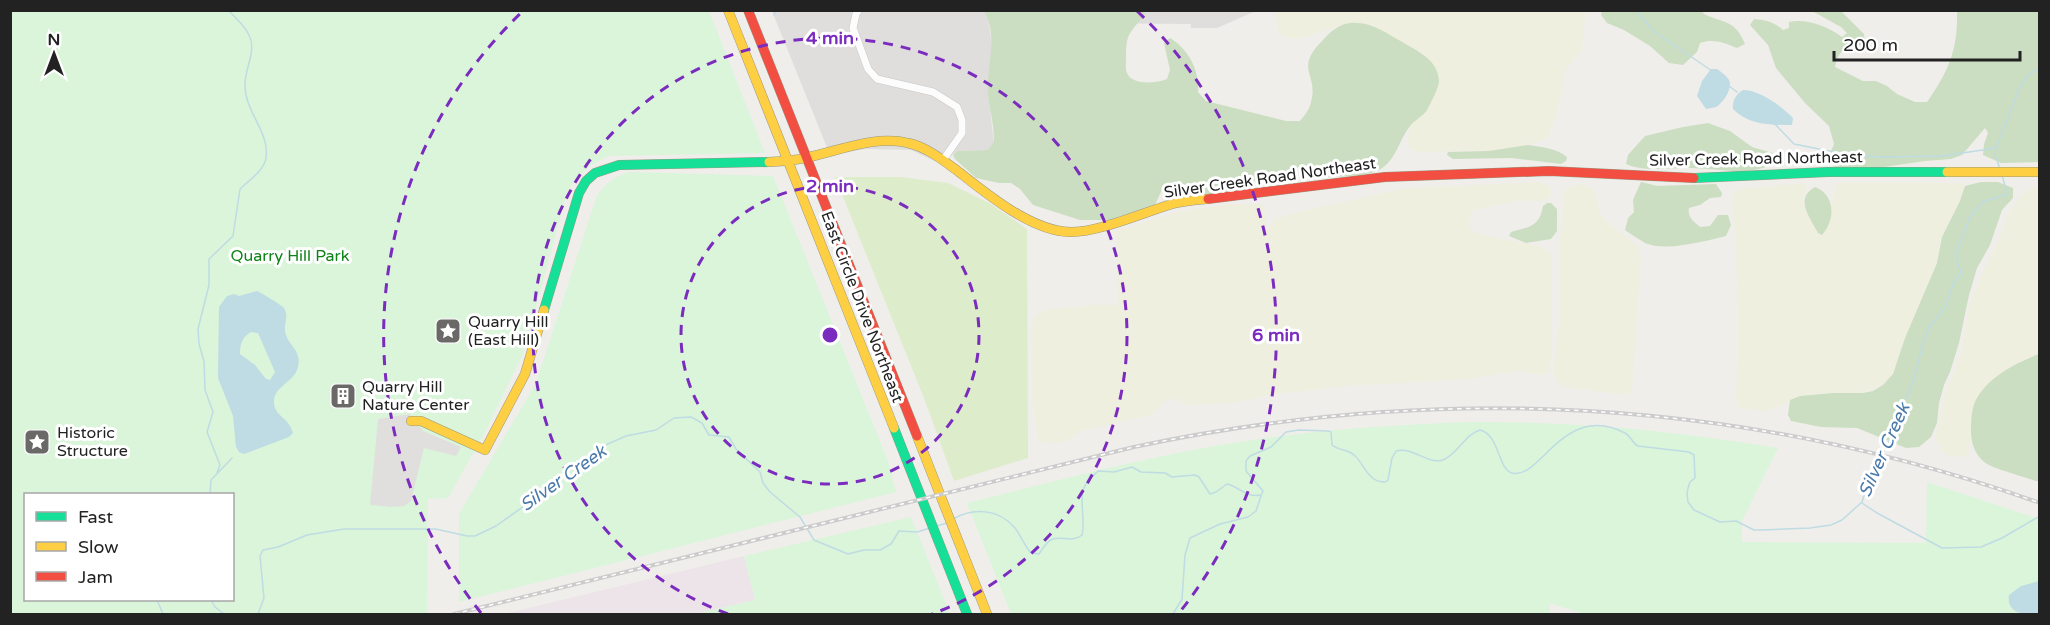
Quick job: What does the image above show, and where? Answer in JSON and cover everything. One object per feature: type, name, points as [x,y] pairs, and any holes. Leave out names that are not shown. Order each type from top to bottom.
[{"type":"street","name":"East Circle Drive Northeast","points":[[728,10],[967,615]]},
{"type":"street","name":"East Circle Drive Northeast","points":[[748,10],[987,615]]},
{"type":"street","points":[[859,10],[853,28],[868,69],[877,79],[933,92],[957,107],[962,120],[962,133],[943,160]]},
{"type":"street","name":"Silver Creek Road Northeast","points":[[411,421],[421,421],[485,450],[525,374],[582,186],[592,174],[619,165],[744,164],[789,161],[842,148],[893,140],[918,145],[943,160],[997,202],[1037,224],[1069,232],[1090,230],[1175,203],[1385,177],[1550,171],[1682,179],[1828,172],[2040,172]]},
{"type":"shaded area","points":[[772,11],[984,11],[988,17],[992,46],[988,93],[993,145],[987,150],[957,151],[941,164],[911,150],[865,149],[830,155]]},
{"type":"shaded area","points":[[1067,11],[1256,11],[1217,28],[1191,28],[1191,24],[1067,23]]},
{"type":"shaded area","points":[[410,414],[411,421],[418,424],[423,431],[461,447],[456,456],[424,448],[411,501],[404,506],[370,505],[378,419]]},
{"type":"shaded area","points":[[744,556],[755,600],[695,614],[504,614]]},
{"type":"green space","points":[[1602,10],[1702,11],[1733,27],[1745,44],[1737,48],[1719,42],[1700,43],[1697,52],[1683,65],[1669,63],[1650,46],[1624,30],[1607,23],[1601,15]]},
{"type":"green space","name":"Quarry Hill Park","points":[[10,11],[709,11],[765,153],[609,156],[589,167],[576,180],[567,193],[523,354],[484,434],[448,498],[428,499],[427,614],[11,614]]},
{"type":"green space","points":[[984,11],[1146,11],[1127,40],[1126,68],[1130,77],[1139,82],[1157,82],[1167,79],[1170,70],[1164,43],[1170,38],[1192,61],[1197,76],[1198,92],[1206,101],[1286,121],[1300,121],[1311,102],[1313,92],[1308,65],[1314,50],[1332,31],[1346,24],[1358,23],[1372,26],[1421,53],[1435,67],[1439,84],[1427,110],[1410,126],[1393,156],[1379,170],[1348,176],[1316,177],[1310,175],[1307,169],[1301,166],[1284,175],[1243,183],[1222,194],[1195,198],[1172,183],[1164,185],[1155,205],[1110,220],[1080,220],[1033,205],[1020,189],[1011,183],[976,178],[953,155],[957,151],[987,150],[993,143],[988,95],[991,31]]},
{"type":"green space","points":[[1276,11],[1586,11],[1582,50],[1566,69],[1557,112],[1548,138],[1528,145],[1489,151],[1419,152],[1410,149],[1407,140],[1410,126],[1426,111],[1439,83],[1432,62],[1423,53],[1348,23],[1299,39],[1287,38],[1278,32]]},
{"type":"green space","points":[[1812,11],[1841,11],[1864,34],[1865,42],[1842,51],[1835,67],[1863,81],[1876,81],[1915,102],[1927,102],[1951,59],[1956,37],[1957,11],[2039,11],[2039,162],[2001,163],[1983,155],[1988,133],[1985,128],[1962,155],[1951,159],[1884,167],[1876,170],[1836,168],[1831,164],[1829,156],[1834,144],[1829,126],[1805,103],[1776,68],[1768,45],[1750,25],[1754,19],[1762,20],[1773,23],[1783,30],[1789,28],[1789,22],[1803,21],[1824,27],[1842,37],[1847,33],[1841,27]]},
{"type":"green space","points":[[1708,123],[1730,131],[1752,147],[1776,154],[1776,162],[1756,170],[1745,171],[1690,168],[1650,169],[1626,164],[1628,155],[1645,136]]},
{"type":"green space","points":[[1528,145],[1558,152],[1567,157],[1566,161],[1561,164],[1511,158],[1453,159],[1447,155],[1448,152],[1489,151]]},
{"type":"green space","points":[[631,172],[773,176],[888,461],[896,492],[459,602],[459,514],[536,383],[597,195],[612,180]]},
{"type":"green space","points":[[835,177],[901,177],[948,183],[989,203],[1027,229],[1028,458],[954,481],[924,398]]},
{"type":"green space","points":[[1538,182],[1551,188],[1551,196],[1545,201],[1516,201],[1473,210],[1469,218],[1469,227],[1477,234],[1539,246],[1551,253],[1550,371],[1541,375],[1518,371],[1467,379],[1347,386],[1277,394],[1231,403],[1186,405],[1176,399],[1167,400],[1151,415],[1081,431],[1066,441],[1039,442],[1032,403],[1031,325],[1035,317],[1044,310],[1091,305],[1118,305],[1116,231],[1177,212],[1231,204],[1264,204],[1267,231],[1275,219],[1406,188]]},
{"type":"green space","points":[[1641,182],[1657,186],[1716,184],[1722,193],[1721,197],[1710,198],[1700,205],[1689,208],[1689,214],[1700,227],[1710,226],[1718,215],[1728,215],[1731,225],[1726,236],[1674,246],[1654,245],[1640,240],[1625,230],[1628,218],[1634,212],[1633,200]]},
{"type":"green space","points":[[1845,182],[1963,183],[1965,186],[1942,237],[1937,263],[1905,338],[1893,374],[1883,385],[1863,393],[1800,396],[1767,411],[1741,409],[1737,405],[1736,398],[1738,352],[1736,240],[1732,202],[1734,194],[1739,189],[1804,183],[1807,186],[1803,199],[1811,217],[1831,219],[1836,185]]},
{"type":"green space","points":[[1981,182],[1998,182],[2013,188],[2013,198],[2002,210],[1990,245],[1977,268],[1959,343],[1944,385],[1937,423],[1931,437],[1919,447],[1906,448],[1857,428],[1821,427],[1791,421],[1788,415],[1790,400],[1800,396],[1873,391],[1883,385],[1893,374],[1905,338],[1937,263],[1942,237],[1965,186]]},
{"type":"green space","points":[[1582,184],[1592,188],[1598,198],[1599,212],[1606,221],[1637,246],[1641,259],[1632,389],[1628,395],[1562,387],[1554,376],[1559,321],[1560,242],[1564,192],[1569,187]]},
{"type":"green space","points":[[2039,186],[2039,354],[2022,360],[1973,407],[1970,449],[1966,457],[1951,456],[1942,452],[1935,438],[1946,391],[1961,354],[1969,308],[2008,215],[2020,197]]},
{"type":"green space","points":[[1815,187],[1822,190],[1830,201],[1830,222],[1822,235],[1818,233],[1811,221],[1805,203],[1805,197]]},
{"type":"green space","points":[[1551,203],[1557,209],[1557,231],[1551,239],[1526,243],[1509,236],[1511,232],[1537,222],[1543,206]]},
{"type":"green space","points":[[2040,354],[2039,482],[2004,471],[1987,464],[1980,458],[1972,441],[1971,417],[1977,398],[1991,381],[2009,368]]},
{"type":"green space","points":[[1470,422],[1548,423],[1625,428],[1778,448],[1742,521],[1742,542],[1926,543],[1927,482],[2039,519],[2039,614],[1584,614],[1550,603],[1550,614],[1011,614],[967,503],[1125,464],[1220,445],[1345,429]]},
{"type":"green space","points":[[911,517],[950,614],[695,614],[755,600],[744,556]]},
{"type":"water","points":[[1711,69],[1717,69],[1725,75],[1730,87],[1719,105],[1706,109],[1697,96],[1702,81]]},
{"type":"water","points":[[1743,90],[1756,93],[1776,104],[1793,118],[1792,125],[1760,123],[1739,114],[1733,109],[1733,103],[1736,96]]},
{"type":"water","points":[[257,291],[284,308],[286,336],[297,353],[299,363],[295,374],[274,398],[275,408],[293,433],[289,437],[244,454],[236,447],[233,416],[218,378],[219,307],[227,296],[234,294],[239,296]],"holes":[[[251,332],[258,333],[275,372],[270,380],[266,379],[255,365],[240,354],[245,336]]]},
{"type":"water","points":[[2039,581],[2039,614],[2014,610],[2009,601],[2009,595],[2021,586]]},
{"type":"waterway","points":[[217,473],[220,465],[207,432],[213,412],[205,390],[204,361],[198,329],[209,285],[209,259],[233,236],[240,189],[259,171],[266,158],[264,139],[246,94],[245,84],[252,47],[251,41],[245,28],[228,10]]},
{"type":"waterway","points":[[774,15],[776,10]]},
{"type":"waterway","points":[[1636,10],[1652,30],[1712,71]]},
{"type":"waterway","name":"Silver Creek","points":[[2000,169],[1995,154],[1996,148],[2020,87],[2027,76],[2040,67]]},
{"type":"waterway","points":[[1729,86],[1737,92]]},
{"type":"waterway","points":[[1773,122],[1794,144],[1844,154],[1882,157],[1942,156],[1996,148]]},
{"type":"waterway","name":"Silver Creek","points":[[953,519],[978,512],[1002,517],[1015,528],[1031,553],[1039,554],[1051,540],[1075,539],[1082,535],[1083,491],[1098,471],[1114,472],[1132,467],[1141,472],[1165,473],[1172,477],[1195,475],[1199,477],[1210,494],[1227,484],[1256,496],[1261,495],[1263,491],[1246,471],[1246,461],[1250,456],[1271,447],[1286,432],[1299,430],[1331,432],[1332,445],[1352,453],[1370,476],[1385,482],[1388,480],[1392,458],[1396,451],[1408,451],[1432,460],[1443,460],[1480,430],[1491,438],[1507,470],[1512,473],[1522,472],[1533,466],[1570,434],[1586,427],[1604,426],[1625,433],[1638,446],[1689,452],[1694,455],[1695,478],[1690,482],[1688,488],[1688,502],[1694,510],[1720,522],[1736,521],[1754,530],[1831,525],[1842,520],[1862,502],[1872,471],[1897,428],[1929,327],[1945,308],[1953,284],[1961,273],[1957,252],[1969,219],[1982,202],[2008,194],[2002,176]]},
{"type":"waterway","name":"Silver Creek","points":[[258,614],[264,598],[260,556],[263,550],[278,547],[307,535],[344,529],[436,529],[475,536],[496,526],[541,494],[548,492],[564,475],[601,447],[626,436],[656,430],[674,418],[691,417],[702,423],[709,435],[729,437],[736,449],[760,472],[763,483],[770,492],[800,517],[814,540],[848,554],[864,550],[880,550],[891,544],[899,531],[917,532],[930,528]]},
{"type":"waterway","points":[[210,493],[211,480],[232,458]]},
{"type":"waterway","points":[[1173,614],[1182,599],[1185,555],[1190,538],[1220,524],[1248,517],[1256,511],[1261,496]]},
{"type":"waterway","points":[[1862,503],[1942,548],[1981,547],[2002,538],[2040,516]]},
{"type":"waterway","name":"Silver Creek","points":[[937,526],[947,523]]},
{"type":"waterway","name":"Silver Creek","points":[[157,601],[163,614]]},
{"type":"waterway","name":"Silver Creek","points":[[212,601],[224,614]]},
{"type":"railway","points":[[454,614],[1134,447],[1249,426],[1363,414],[1477,408],[1591,411],[1704,422],[1817,441],[1929,468],[2040,503]]},
{"type":"traffic: fast","points":[[544,310],[579,193],[586,181],[595,173],[619,165],[769,162]]},
{"type":"traffic: fast","points":[[1694,178],[1828,172],[1947,172]]},
{"type":"traffic: fast","points":[[894,428],[967,614]]},
{"type":"traffic: slow","points":[[728,10],[894,428]]},
{"type":"traffic: slow","points":[[769,162],[799,159],[871,142],[908,143],[935,155],[997,201],[1026,219],[1056,230],[1070,232],[1108,226],[1176,203],[1208,199]]},
{"type":"traffic: slow","points":[[1947,172],[2040,172]]},
{"type":"traffic: slow","points":[[411,421],[421,421],[485,450],[525,374],[544,310]]},
{"type":"traffic: slow","points":[[917,436],[987,614]]},
{"type":"traffic: jam","points":[[748,10],[917,436]]},
{"type":"traffic: jam","points":[[1208,199],[1385,177],[1549,171],[1694,178]]},
{"type":"place","name":"Quarry Hill (East Hill)","points":[[448,331]]},
{"type":"place","name":"Quarry Hill Nature Center","points":[[343,396]]},
{"type":"place","name":"Historic Structure","points":[[37,442]]}]
